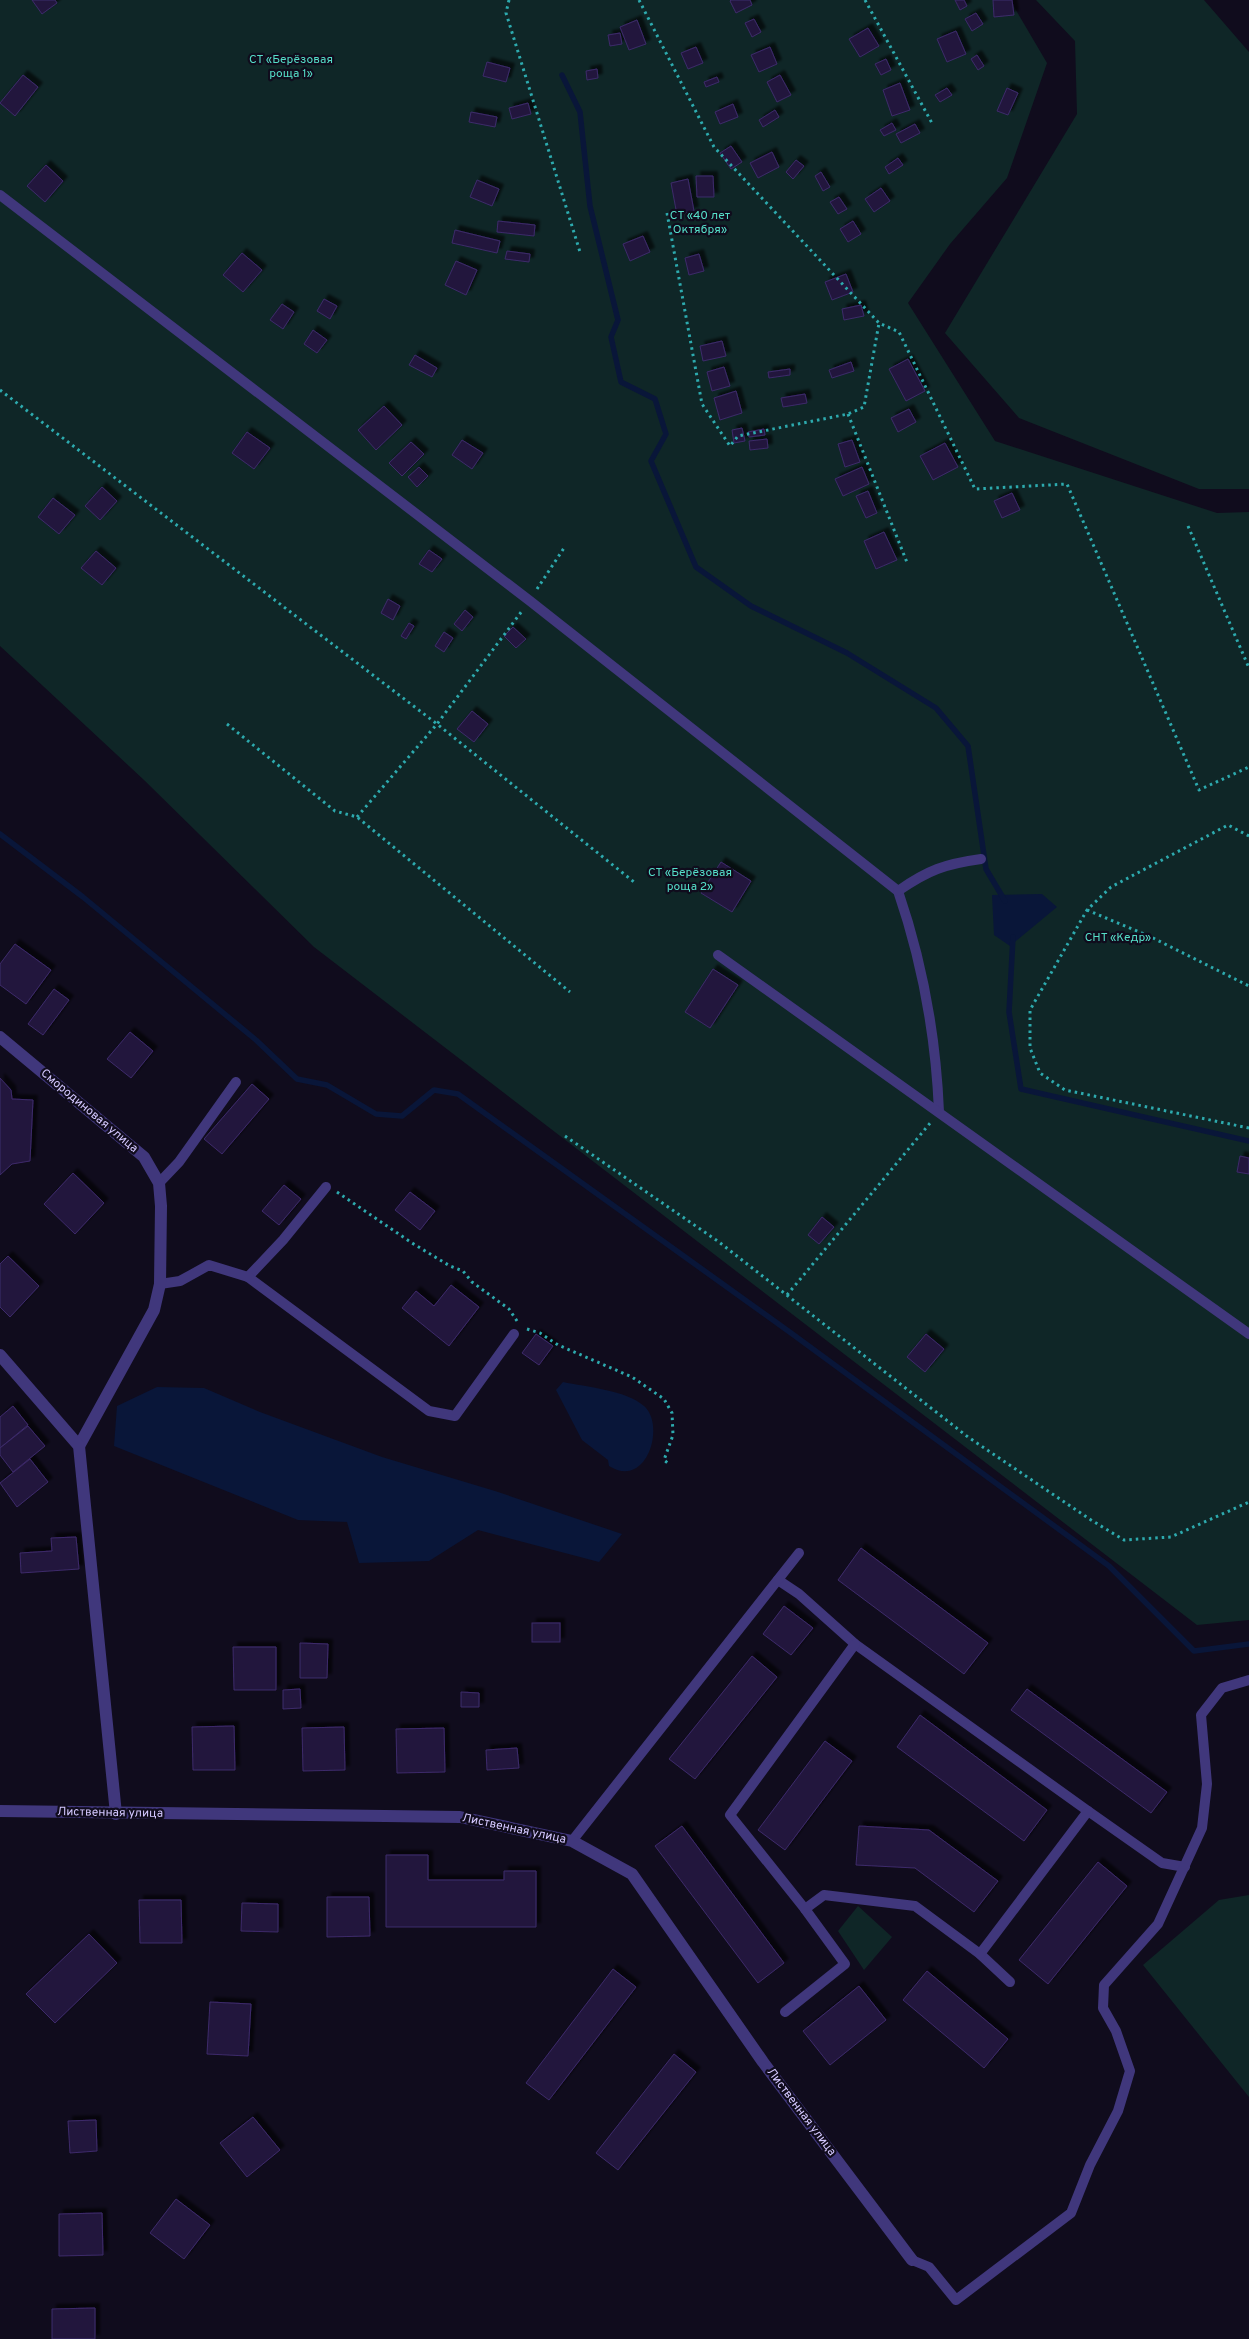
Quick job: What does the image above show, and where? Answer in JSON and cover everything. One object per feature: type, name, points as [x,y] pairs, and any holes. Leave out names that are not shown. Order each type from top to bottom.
[{"type":"street","name":"Смородиновая улица","points":[[0,1037],[144,1157],[159,1183],[162,1206],[160,1284],[154,1310],[79,1446]]},
{"type":"street","points":[[0,1356],[79,1446],[116,1814]]},
{"type":"street","name":"Лиственная улица","points":[[0,1811],[460,1817],[572,1842],[632,1874],[763,2062],[912,2260]]},
{"type":"lane","points":[[0,194],[530,601],[898,892],[912,931],[937,1066],[939,1112]]},
{"type":"lane","points":[[898,892],[920,876],[948,864],[981,858]]},
{"type":"lane","points":[[718,955],[1249,1334]]},
{"type":"lane","points":[[159,1183],[179,1162],[236,1082]]},
{"type":"lane","points":[[248,1277],[283,1240],[326,1187]]},
{"type":"lane","points":[[160,1284],[180,1281],[209,1265],[248,1277],[429,1411],[455,1416],[514,1334]]},
{"type":"lane","points":[[572,1842],[799,1553]]},
{"type":"lane","points":[[778,1580],[799,1594],[856,1644],[1088,1811],[1162,1863],[1185,1867]]},
{"type":"lane","points":[[785,2012],[845,1964],[805,1909],[730,1815],[856,1644]]},
{"type":"lane","points":[[912,2260],[929,2267],[956,2300],[1071,2213],[1090,2165],[1118,2111],[1130,2071],[1116,2031],[1103,2008],[1104,1985],[1158,1924],[1202,1828],[1206,1793],[1201,1715],[1222,1688],[1249,1680]]},
{"type":"lane","points":[[980,1954],[1088,1811]]},
{"type":"lane","points":[[805,1909],[824,1895],[915,1906],[980,1954],[1010,1982]]},
{"type":"path","points":[[509,0],[506,13],[580,252]]},
{"type":"path","points":[[639,0],[714,147],[879,323],[899,332],[975,489],[1067,484],[1199,790],[1249,767]]},
{"type":"path","points":[[865,0],[932,125]]},
{"type":"path","points":[[667,213],[702,404],[730,446],[738,436],[848,414],[864,407],[879,323]]},
{"type":"path","points":[[0,390],[437,724],[634,882]]},
{"type":"path","points":[[848,414],[908,565]]},
{"type":"path","points":[[1188,526],[1249,668]]},
{"type":"path","points":[[357,817],[437,724],[530,601],[564,548]]},
{"type":"path","points":[[227,724],[335,811],[357,817],[570,992]]},
{"type":"path","points":[[1249,836],[1228,825],[1111,887],[1087,910],[1030,1010],[1030,1048],[1040,1073],[1065,1090],[1249,1128]]},
{"type":"path","points":[[1087,910],[1149,936],[1249,986]]},
{"type":"path","points":[[787,1295],[939,1112]]},
{"type":"path","points":[[565,1136],[719,1242],[968,1437],[1124,1540],[1171,1536],[1249,1502]]},
{"type":"path","points":[[326,1187],[334,1190],[412,1243],[450,1266],[463,1271],[472,1282],[509,1308],[517,1322],[530,1331],[540,1333],[558,1345],[632,1377],[664,1399],[672,1413],[673,1435],[664,1460],[669,1464]]},
{"type":"green space","name":"СТ «Берёзовая роща 2»","points":[[0,0],[1010,0],[1047,63],[1007,178],[950,244],[908,303],[995,441],[1217,513],[1249,512],[1249,1620],[1197,1625],[314,947],[144,780],[0,646]]},
{"type":"green space","points":[[1036,0],[1204,0],[1249,52],[1249,489],[1199,489],[1019,418],[945,333],[1077,114],[1075,41]]},
{"type":"green space","points":[[1249,1895],[1249,2097],[1143,1965],[1219,1900]]},
{"type":"green space","points":[[858,1906],[892,1937],[864,1970],[838,1931]]},
{"type":"water","points":[[1042,894],[1057,907],[1010,946],[994,935],[992,895]]},
{"type":"water","points":[[563,1382],[617,1393],[627,1396],[644,1406],[650,1415],[653,1427],[653,1440],[643,1463],[634,1469],[622,1471],[609,1466],[608,1460],[582,1440],[556,1390]]},
{"type":"water","points":[[157,1387],[204,1388],[260,1412],[382,1457],[495,1491],[622,1534],[599,1562],[478,1530],[429,1561],[359,1563],[347,1522],[298,1520],[114,1446],[117,1406]]},
{"type":"building","points":[[32,0],[55,0],[57,3],[42,14]]},
{"type":"building","points":[[731,0],[750,0],[752,5],[736,13]]},
{"type":"building","points":[[955,0],[964,0],[967,6],[960,10]]},
{"type":"building","points":[[993,0],[1012,0],[1014,15],[994,17]]},
{"type":"building","points":[[976,13],[983,24],[972,31],[965,19]]},
{"type":"building","points":[[754,19],[761,32],[752,37],[745,23]]},
{"type":"building","points":[[637,20],[646,44],[629,50],[620,27]]},
{"type":"building","points":[[868,28],[879,46],[860,57],[849,39]]},
{"type":"building","points":[[956,31],[966,54],[947,62],[937,39]]},
{"type":"building","points":[[620,33],[622,44],[610,46],[608,35]]},
{"type":"building","points":[[696,47],[703,63],[688,69],[681,53]]},
{"type":"building","points":[[770,47],[777,64],[759,72],[751,55]]},
{"type":"building","points":[[977,55],[984,66],[978,70],[971,59]]},
{"type":"building","points":[[886,59],[891,70],[881,75],[875,64]]},
{"type":"building","points":[[487,62],[510,68],[506,82],[483,76]]},
{"type":"building","points":[[597,69],[598,78],[587,80],[586,71]]},
{"type":"building","points":[[23,75],[38,87],[15,116],[0,103]]},
{"type":"building","points":[[780,75],[791,95],[777,102],[767,82]]},
{"type":"building","points":[[717,77],[719,82],[706,87],[704,82]]},
{"type":"building","points":[[900,83],[910,110],[892,116],[883,90]]},
{"type":"building","points":[[947,88],[952,95],[940,102],[935,95]]},
{"type":"building","points":[[1007,88],[1018,93],[1008,115],[997,111]]},
{"type":"building","points":[[528,103],[531,114],[512,119],[509,108]]},
{"type":"building","points":[[733,104],[738,117],[720,124],[715,112]]},
{"type":"building","points":[[775,110],[779,117],[763,127],[759,120]]},
{"type":"building","points":[[471,112],[497,117],[495,127],[469,122]]},
{"type":"building","points":[[892,123],[896,130],[884,136],[880,130]]},
{"type":"building","points":[[915,124],[920,133],[901,143],[896,134]]},
{"type":"building","points":[[731,146],[742,162],[731,169],[720,153]]},
{"type":"building","points":[[772,152],[779,167],[758,178],[750,163]]},
{"type":"building","points":[[898,158],[903,165],[889,174],[885,167]]},
{"type":"building","points":[[796,160],[804,166],[793,179],[786,172]]},
{"type":"building","points":[[46,165],[63,181],[45,202],[27,186]]},
{"type":"building","points":[[821,172],[830,187],[823,191],[815,176]]},
{"type":"building","points":[[696,176],[713,176],[714,197],[697,197]]},
{"type":"building","points":[[688,179],[694,211],[677,215],[671,183]]},
{"type":"building","points":[[477,180],[499,189],[492,206],[470,197]]},
{"type":"building","points":[[881,188],[890,201],[874,212],[865,199]]},
{"type":"building","points":[[839,197],[847,209],[838,214],[830,202]]},
{"type":"building","points":[[498,221],[535,225],[534,236],[497,232]]},
{"type":"building","points":[[853,221],[861,234],[848,242],[840,229]]},
{"type":"building","points":[[455,230],[500,241],[497,253],[452,243]]},
{"type":"building","points":[[643,236],[650,252],[630,261],[623,244]]},
{"type":"building","points":[[507,251],[530,254],[529,262],[505,259]]},
{"type":"building","points":[[242,253],[262,270],[243,292],[223,275]]},
{"type":"building","points":[[699,254],[704,271],[689,275],[685,258]]},
{"type":"building","points":[[456,261],[477,270],[466,295],[445,285]]},
{"type":"building","points":[[846,274],[853,292],[832,300],[825,282]]},
{"type":"building","points":[[324,299],[337,306],[330,319],[317,311]]},
{"type":"building","points":[[282,304],[294,312],[283,329],[270,320]]},
{"type":"building","points":[[861,305],[864,316],[844,320],[842,309]]},
{"type":"building","points":[[313,330],[327,340],[317,353],[304,344]]},
{"type":"building","points":[[722,341],[726,356],[703,361],[700,346]]},
{"type":"building","points":[[415,355],[437,368],[432,377],[409,365]]},
{"type":"building","points":[[908,359],[925,391],[906,401],[889,369]]},
{"type":"building","points":[[851,362],[854,371],[832,378],[829,370]]},
{"type":"building","points":[[724,367],[730,386],[712,391],[707,372]]},
{"type":"building","points":[[790,369],[790,375],[769,378],[768,372]]},
{"type":"building","points":[[736,391],[742,413],[720,420],[714,398]]},
{"type":"building","points":[[805,394],[807,403],[783,407],[781,398]]},
{"type":"building","points":[[384,406],[402,425],[376,450],[358,430]]},
{"type":"building","points":[[909,409],[916,422],[898,432],[891,418]]},
{"type":"building","points":[[742,428],[745,441],[734,443],[732,430]]},
{"type":"building","points":[[764,429],[765,435],[749,437],[748,432]]},
{"type":"building","points":[[247,432],[270,448],[254,469],[232,453]]},
{"type":"building","points":[[767,439],[768,448],[750,450],[749,441]]},
{"type":"building","points":[[462,440],[483,453],[472,469],[452,455]]},
{"type":"building","points":[[852,440],[860,462],[845,467],[838,444]]},
{"type":"building","points":[[411,442],[424,454],[402,476],[389,463]]},
{"type":"building","points":[[945,443],[958,467],[933,480],[920,456]]},
{"type":"building","points":[[419,467],[428,476],[417,487],[408,477]]},
{"type":"building","points":[[862,467],[869,484],[843,496],[835,479]]},
{"type":"building","points":[[102,487],[117,501],[100,520],[85,506]]},
{"type":"building","points":[[868,491],[877,513],[866,518],[856,496]]},
{"type":"building","points":[[1012,493],[1020,510],[1002,518],[994,501]]},
{"type":"building","points":[[53,498],[75,515],[59,534],[38,517]]},
{"type":"building","points":[[884,532],[897,560],[876,569],[864,541]]},
{"type":"building","points":[[429,550],[442,559],[432,572],[419,564]]},
{"type":"building","points":[[96,551],[116,568],[102,585],[81,568]]},
{"type":"building","points":[[388,599],[400,606],[393,620],[381,613]]},
{"type":"building","points":[[465,610],[473,617],[462,631],[454,624]]},
{"type":"building","points":[[409,623],[414,626],[406,639],[401,636]]},
{"type":"building","points":[[513,627],[526,639],[516,648],[504,636]]},
{"type":"building","points":[[444,632],[453,638],[444,652],[435,646]]},
{"type":"building","points":[[472,711],[488,724],[474,742],[457,729]]},
{"type":"building","points":[[721,862],[751,881],[732,912],[701,893]]},
{"type":"building","points":[[15,944],[51,970],[26,1004],[0,985],[0,964]]},
{"type":"building","points":[[713,969],[738,985],[710,1028],[685,1012]]},
{"type":"building","points":[[54,989],[69,1000],[43,1035],[28,1024]]},
{"type":"building","points":[[130,1032],[153,1051],[131,1078],[107,1059]]},
{"type":"building","points":[[0,1078],[11,1090],[12,1099],[33,1100],[30,1161],[12,1164],[0,1175]]},
{"type":"building","points":[[252,1084],[269,1099],[222,1154],[204,1139]]},
{"type":"building","points":[[1240,1156],[1249,1158],[1249,1174],[1237,1172]]},
{"type":"building","points":[[73,1173],[104,1203],[75,1234],[44,1204]]},
{"type":"building","points":[[284,1185],[301,1199],[279,1225],[262,1211]]},
{"type":"building","points":[[410,1192],[435,1211],[420,1230],[395,1210]]},
{"type":"building","points":[[822,1217],[834,1227],[819,1244],[808,1235]]},
{"type":"building","points":[[8,1256],[39,1286],[10,1317],[0,1307],[0,1264]]},
{"type":"building","points":[[451,1285],[479,1307],[449,1346],[402,1308],[416,1291],[434,1306]]},
{"type":"building","points":[[536,1334],[553,1346],[539,1365],[522,1353]]},
{"type":"building","points":[[926,1334],[944,1349],[925,1372],[907,1357]]},
{"type":"building","points":[[13,1406],[28,1425],[0,1448],[0,1417]]},
{"type":"building","points":[[28,1426],[45,1446],[13,1472],[0,1455],[0,1448]]},
{"type":"building","points":[[30,1459],[48,1482],[17,1507],[0,1483]]},
{"type":"building","points":[[76,1537],[79,1569],[21,1573],[20,1553],[52,1551],[51,1538]]},
{"type":"building","points":[[861,1548],[988,1643],[964,1674],[838,1580]]},
{"type":"building","points":[[784,1606],[813,1628],[791,1655],[763,1634]]},
{"type":"building","points":[[532,1623],[560,1623],[560,1642],[532,1642]]},
{"type":"building","points":[[300,1643],[328,1644],[327,1678],[300,1678]]},
{"type":"building","points":[[233,1647],[276,1647],[276,1690],[234,1690]]},
{"type":"building","points":[[752,1656],[777,1677],[695,1779],[669,1759]]},
{"type":"building","points":[[300,1689],[301,1708],[283,1709],[283,1690]]},
{"type":"building","points":[[1027,1689],[1167,1792],[1151,1813],[1011,1710]]},
{"type":"building","points":[[461,1692],[479,1693],[479,1707],[461,1707]]},
{"type":"building","points":[[920,1715],[1047,1810],[1024,1841],[897,1747]]},
{"type":"building","points":[[234,1726],[235,1770],[193,1770],[192,1727]]},
{"type":"building","points":[[344,1727],[345,1770],[303,1771],[302,1728]]},
{"type":"building","points":[[444,1728],[445,1772],[397,1773],[396,1729]]},
{"type":"building","points":[[825,1741],[852,1761],[785,1850],[758,1830]]},
{"type":"building","points":[[517,1748],[519,1768],[487,1770],[486,1750]]},
{"type":"building","points":[[682,1826],[784,1963],[758,1983],[655,1846]]},
{"type":"building","points":[[859,1826],[929,1830],[998,1881],[974,1912],[915,1868],[856,1865]]},
{"type":"building","points":[[386,1855],[428,1855],[428,1880],[504,1880],[504,1871],[536,1871],[536,1927],[386,1927]]},
{"type":"building","points":[[1098,1862],[1127,1886],[1048,1984],[1019,1960]]},
{"type":"building","points":[[327,1897],[369,1897],[370,1936],[327,1937]]},
{"type":"building","points":[[139,1900],[181,1900],[182,1943],[140,1943]]},
{"type":"building","points":[[242,1903],[278,1904],[278,1932],[241,1931]]},
{"type":"building","points":[[89,1934],[117,1963],[55,2023],[26,1994]]},
{"type":"building","points":[[613,1969],[636,1987],[549,2100],[526,2083]]},
{"type":"building","points":[[927,1971],[1008,2039],[984,2068],[903,2000]]},
{"type":"building","points":[[859,1986],[886,2020],[830,2065],[803,2031]]},
{"type":"building","points":[[210,2002],[251,2004],[248,2056],[207,2054]]},
{"type":"building","points":[[674,2054],[696,2072],[618,2170],[596,2153]]},
{"type":"building","points":[[253,2117],[280,2150],[247,2177],[220,2143]]},
{"type":"building","points":[[96,2120],[97,2151],[70,2153],[68,2121]]},
{"type":"building","points":[[176,2199],[210,2225],[184,2259],[150,2233]]},
{"type":"building","points":[[102,2213],[103,2255],[59,2256],[59,2214]]},
{"type":"building","points":[[95,2308],[95,2339],[52,2339],[52,2309]]},
{"type":"waterway","points":[[562,75],[580,112],[590,206],[618,320],[611,337],[621,382],[655,399],[666,434],[651,461],[696,567],[751,606],[847,653],[936,708],[968,746],[986,869],[1005,901]]},
{"type":"waterway","points":[[0,834],[83,897],[256,1040],[297,1079],[327,1085],[376,1114],[402,1116],[434,1090],[458,1094],[791,1333],[1109,1566],[1194,1651],[1249,1644]]},
{"type":"waterway","points":[[1013,937],[1009,1012],[1021,1089],[1249,1141]]},
{"type":"park label","name":"СТ «Берёзовая роща 1»","points":[[291,67]]},
{"type":"park label","name":"СТ «40 лет Октября»","points":[[700,223]]},
{"type":"park label","name":"СНТ «Кедр»","points":[[1118,938]]}]
